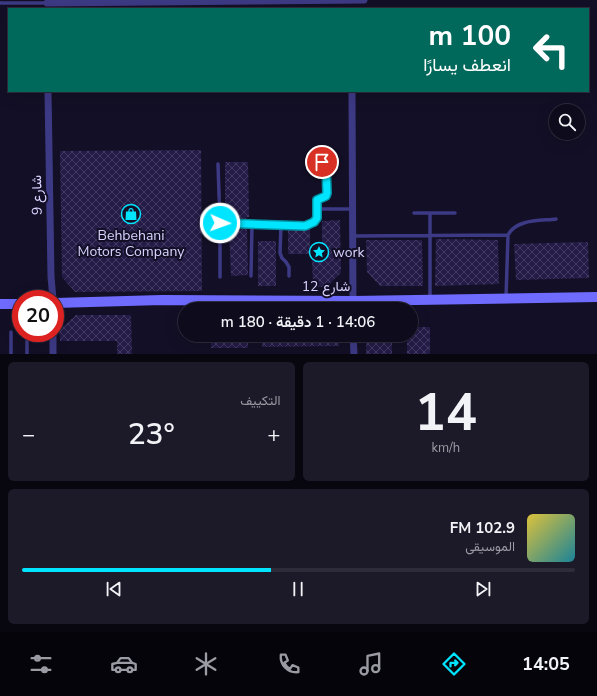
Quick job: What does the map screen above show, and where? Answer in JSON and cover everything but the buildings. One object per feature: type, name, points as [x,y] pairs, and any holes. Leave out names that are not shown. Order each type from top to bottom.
[{"type":"street","points":[[47,4],[364,0]]},
{"type":"street","name":"شارع 9","points":[[48,92],[52,290]]},
{"type":"street","points":[[352,92],[353,302]]},
{"type":"street","name":"شارع 12","points":[[392,302],[430,299],[597,297]]},
{"type":"street","name":"شارع 12","points":[[64,303],[162,300],[238,302]]},
{"type":"street","points":[[0,304],[12,304]]},
{"type":"street","points":[[53,342],[53,354]]},
{"type":"street","points":[[354,342],[354,354]]},
{"type":"lane","points":[[0,3],[8,1],[47,4]]},
{"type":"lane","points":[[220,223],[310,225],[317,218],[317,200],[326,196],[327,193],[326,166],[322,162],[312,162]]},
{"type":"lane","points":[[218,164],[220,277]]},
{"type":"lane","points":[[317,209],[353,209]]},
{"type":"lane","points":[[414,213],[455,213]]},
{"type":"lane","points":[[430,214],[430,299]]},
{"type":"lane","points":[[506,298],[508,235],[515,226],[521,223],[556,219]]},
{"type":"lane","points":[[251,276],[252,224]]},
{"type":"lane","points":[[281,225],[280,253],[289,267],[289,276]]},
{"type":"lane","points":[[353,236],[508,235]]},
{"type":"lane","points":[[11,332],[11,354]]},
{"type":"lane","points":[[27,342],[27,354]]},
{"type":"place","name":"Behbehani Motors Company","points":[[131,214]]},
{"type":"place","name":"work","points":[[319,252]]},
{"type":"route","points":[[220,223],[310,225],[317,218],[317,200],[326,196],[327,193],[326,166],[322,162]]}]
